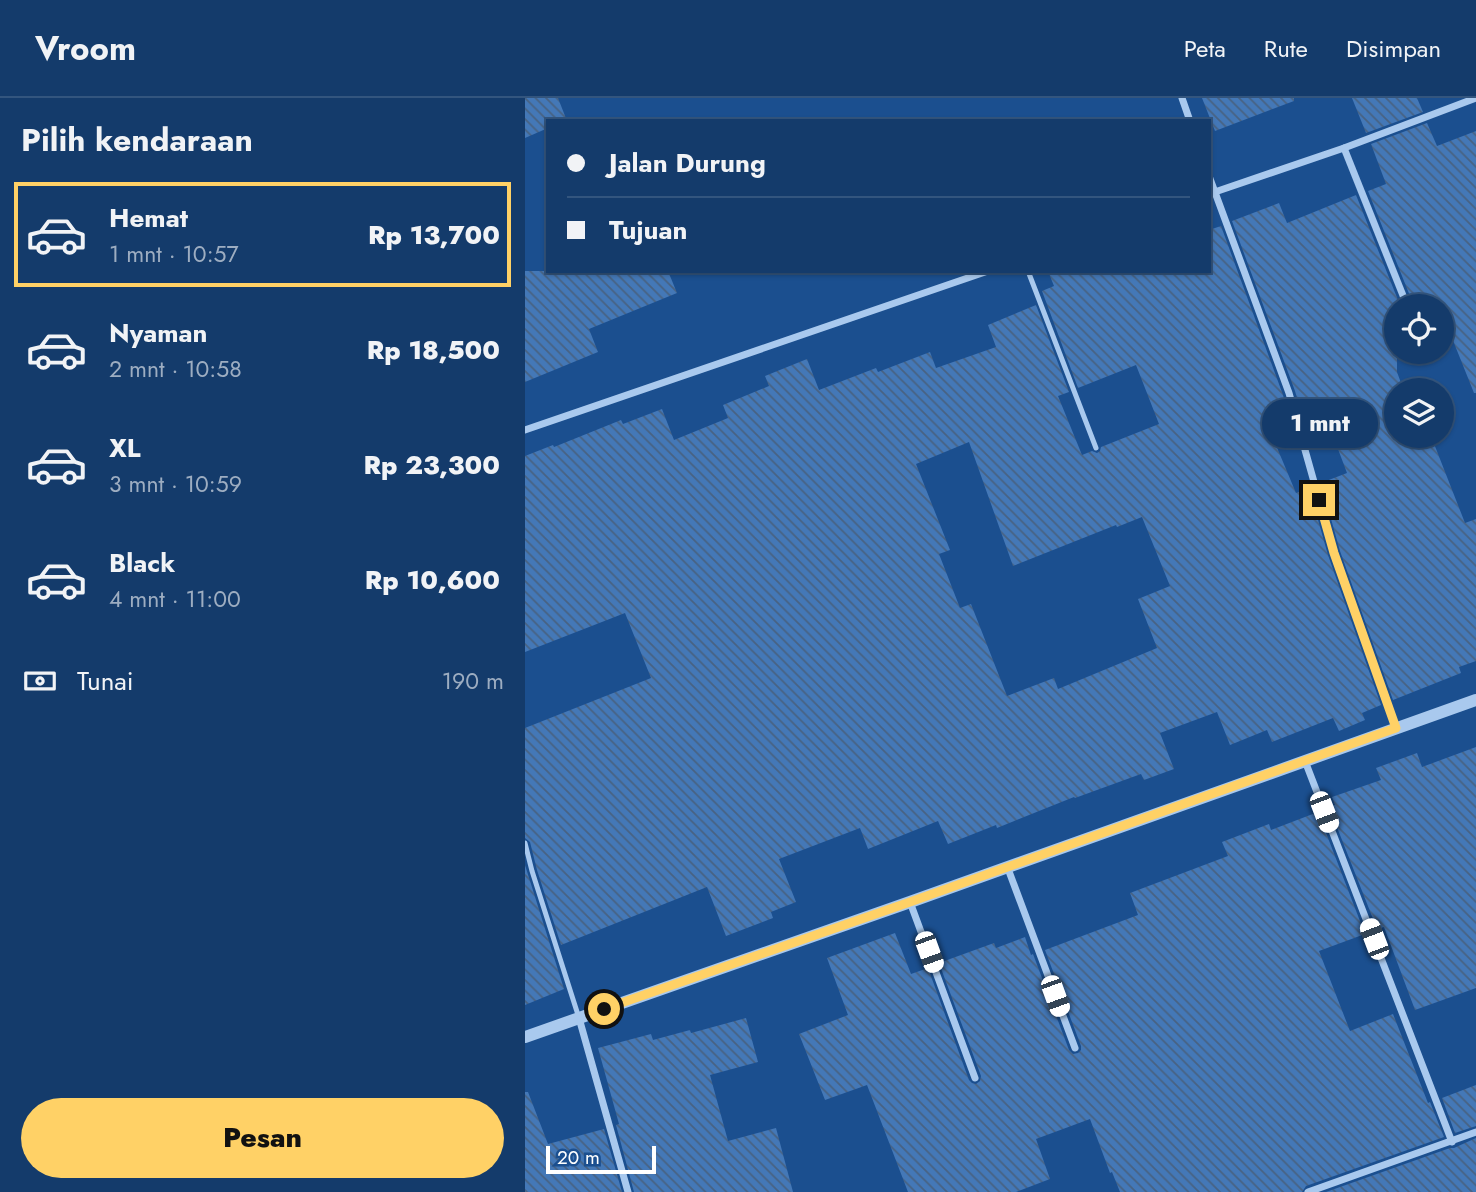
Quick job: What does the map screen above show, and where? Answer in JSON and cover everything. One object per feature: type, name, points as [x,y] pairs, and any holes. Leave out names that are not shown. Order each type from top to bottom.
[{"type":"street","points":[[1182,98],[1189,119]]},
{"type":"street","points":[[1396,728],[1334,553],[1289,393],[1212,193],[1476,99]]},
{"type":"street","points":[[1344,148],[1402,294]]},
{"type":"street","points":[[525,430],[982,273]]},
{"type":"street","points":[[525,1037],[1476,700]]},
{"type":"street","points":[[1305,761],[1452,1142]]},
{"type":"street","points":[[1007,866],[1075,1048]]},
{"type":"street","points":[[910,902],[975,1078]]},
{"type":"street","points":[[579,1018],[628,1192]]},
{"type":"street","points":[[1308,1192],[1476,1132]]},
{"type":"lane","points":[[1029,273],[1096,448]]},
{"type":"lane","points":[[525,843],[579,1018]]},
{"type":"building","points":[[525,98],[558,98],[566,119],[546,119],[546,129],[525,138]]},
{"type":"building","points":[[1202,98],[1294,98],[1294,101],[1215,131]]},
{"type":"building","points":[[1352,98],[1417,98],[1423,112],[1366,133]]},
{"type":"building","points":[[1427,123],[1437,146],[1476,131],[1476,393],[1454,343],[1454,294],[1409,294],[1368,191],[1386,184],[1371,144]]},
{"type":"building","points":[[1356,195],[1396,294],[1384,294],[1384,364],[1397,364],[1399,378],[1384,378],[1384,448],[1436,448],[1465,523],[1476,519],[1476,661],[1459,667],[1461,673],[1393,700],[1340,551],[1321,483],[1347,473],[1326,417],[1305,425],[1232,221],[1279,203],[1287,223]]},
{"type":"building","points":[[1221,226],[1283,395],[1293,430],[1273,438],[1296,493],[1309,488],[1328,555],[1381,705],[1362,713],[1365,720],[1339,731],[1333,718],[1272,742],[1267,730],[1230,745],[1217,712],[1160,733],[1174,769],[1144,780],[1141,774],[948,844],[938,821],[868,849],[860,828],[779,859],[796,902],[771,912],[773,918],[726,936],[707,887],[561,945],[530,842],[525,838],[525,728],[651,678],[625,613],[525,652],[525,456],[621,420],[623,424],[662,409],[674,440],[728,418],[723,405],[769,386],[765,376],[807,359],[819,390],[876,368],[878,372],[930,352],[936,368],[996,347],[988,325],[1036,305],[1069,392],[1058,396],[1082,455],[1092,451],[1097,453],[1101,447],[1159,424],[1136,365],[1078,388],[1042,291],[1054,286],[1049,273],[1211,273],[1211,229]],"holes":[[[969,442],[1013,566],[1116,525],[1117,527],[1142,517],[1170,586],[1138,599],[1157,648],[1058,689],[1054,678],[1007,696],[971,604],[960,608],[939,554],[950,550],[916,464]]]},
{"type":"building","points":[[525,271],[669,273],[677,293],[589,329],[598,352],[525,382]]},
{"type":"building","points":[[1476,747],[1476,988],[1415,1010],[1384,927],[1377,929],[1329,807],[1335,805],[1332,797],[1381,780],[1376,768],[1417,753],[1422,767]]},
{"type":"building","points":[[1318,812],[1365,934],[1319,951],[1350,1031],[1393,1014],[1444,1137],[1306,1186],[1302,1192],[1120,1192],[1090,1119],[1036,1139],[1050,1179],[1016,1192],[908,1192],[867,1085],[825,1100],[799,1034],[848,1015],[827,958],[895,933],[911,974],[928,968],[969,1080],[976,1084],[981,1076],[939,963],[994,943],[996,948],[1025,937],[1069,1050],[1073,1054],[1078,1053],[1081,1046],[1045,950],[1138,915],[1130,893],[1228,856],[1222,842],[1269,824],[1271,830]]},
{"type":"building","points":[[525,865],[564,989],[525,1005]]},
{"type":"building","points":[[746,1018],[758,1062],[710,1075],[728,1141],[776,1128],[793,1192],[634,1192],[598,1048],[651,1034],[653,1040],[690,1030],[691,1033]]},
{"type":"building","points":[[1476,1085],[1476,1126],[1455,1133],[1442,1098]]},
{"type":"building","points":[[525,1092],[528,1092],[548,1144],[604,1129],[622,1192],[525,1192]]},
{"type":"building","points":[[1476,1138],[1476,1192],[1326,1192],[1454,1148]]},
{"type":"route","points":[[604,1009],[1396,728],[1334,553],[1319,500]]}]
